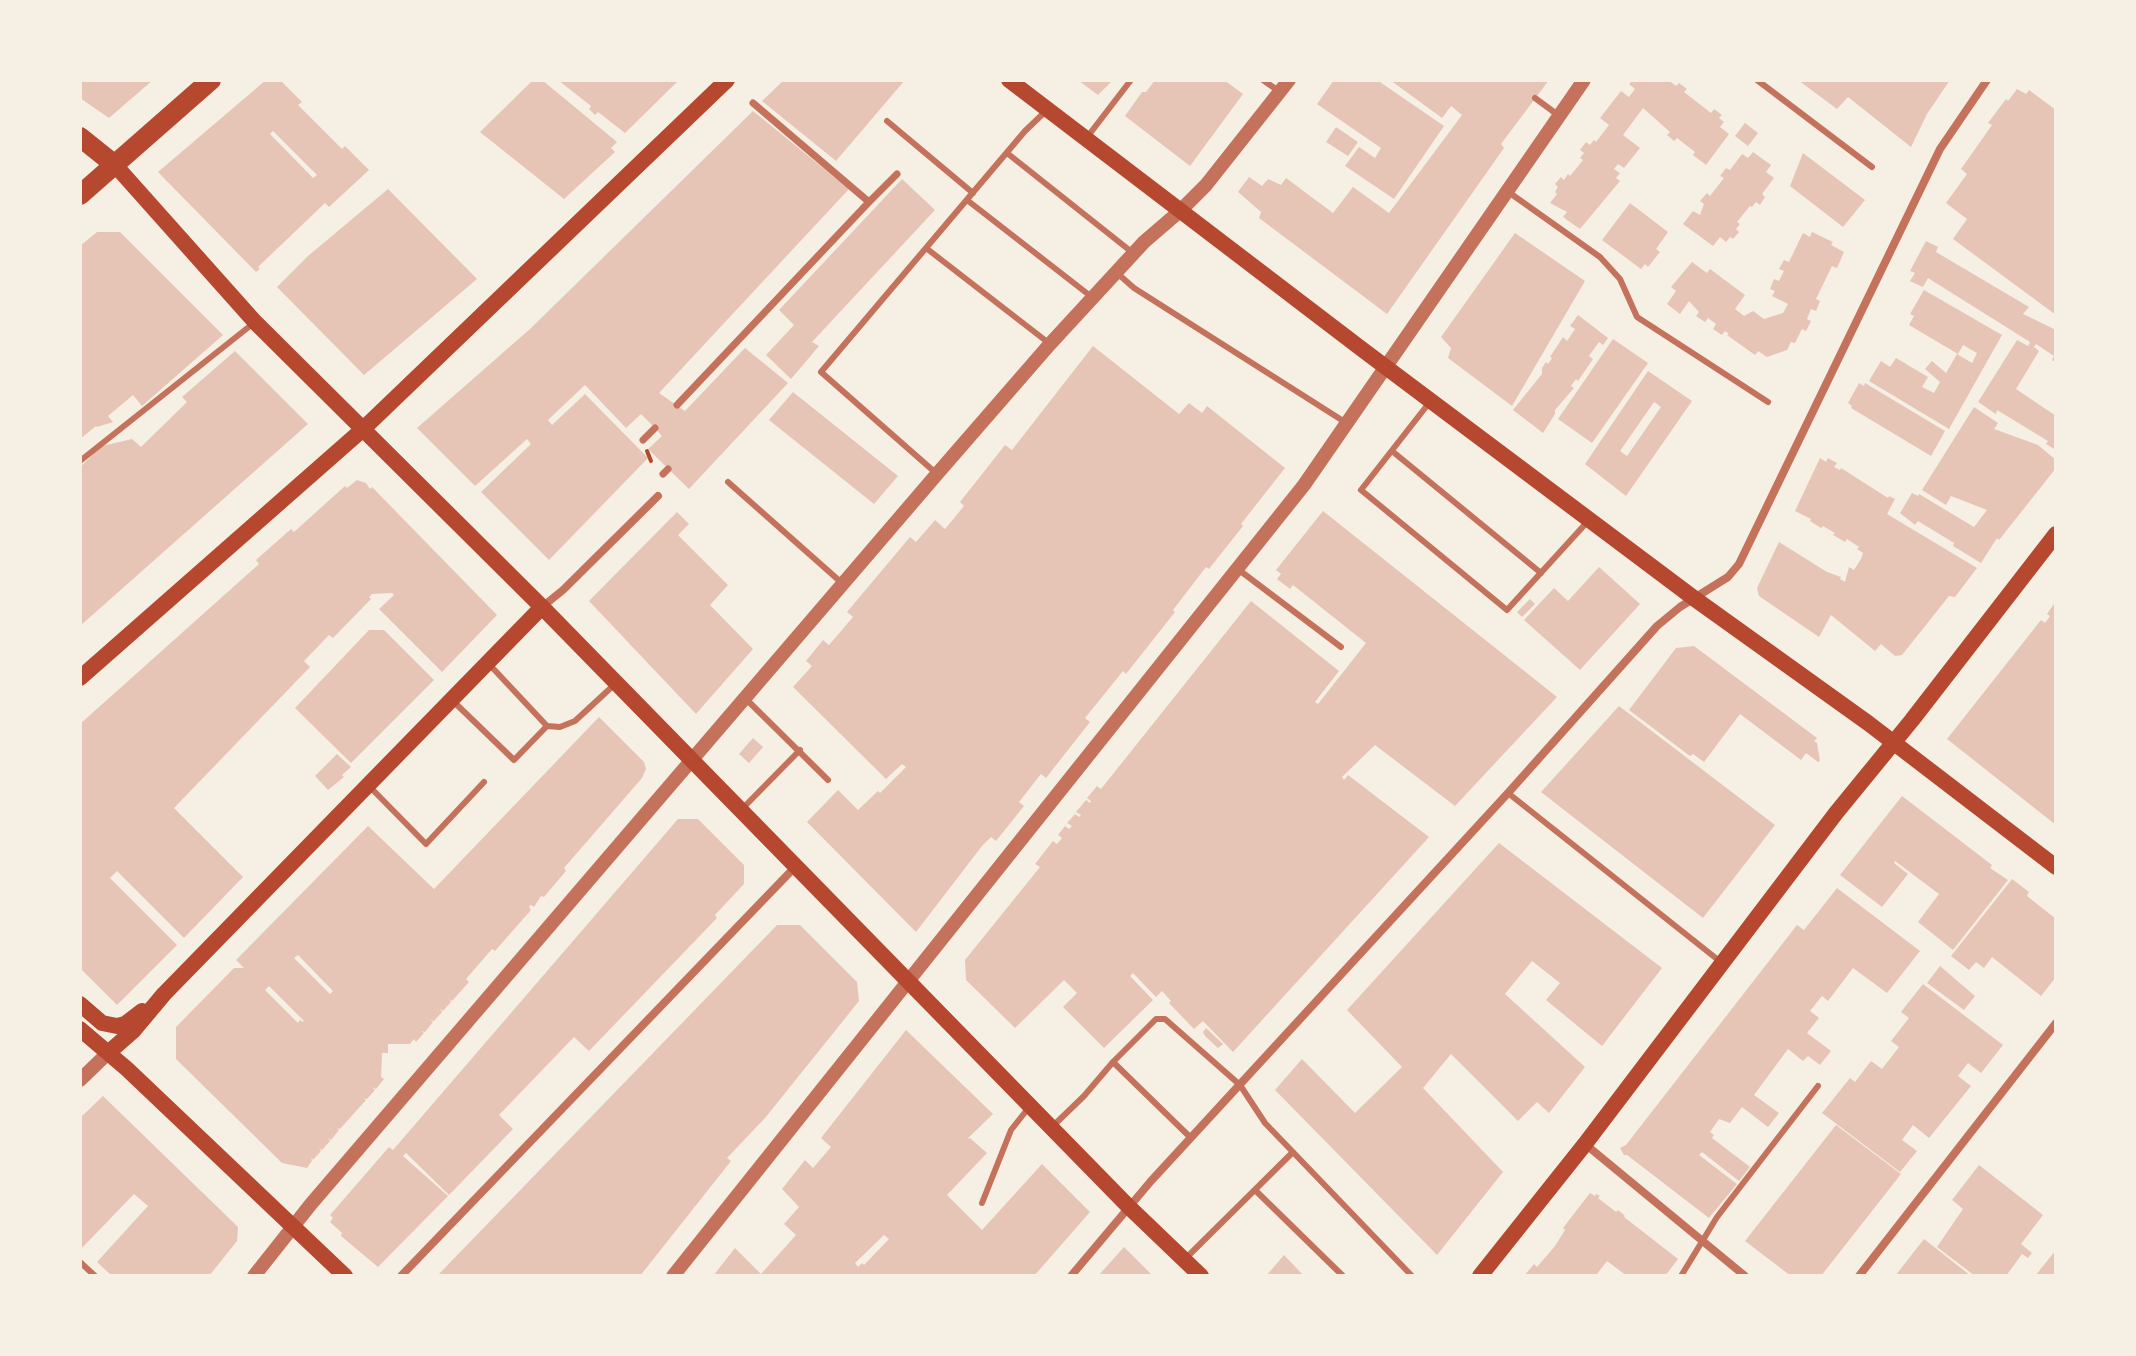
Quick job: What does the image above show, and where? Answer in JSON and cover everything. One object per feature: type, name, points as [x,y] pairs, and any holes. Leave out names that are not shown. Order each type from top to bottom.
[{"type":"main road","points":[[80,195],[211,80]]},
{"type":"main road","points":[[80,678],[362,430],[727,80]]},
{"type":"main road","points":[[1009,80],[1695,599],[1868,723],[2054,863]]},
{"type":"main road","points":[[80,137],[115,165],[255,322],[542,607],[1051,1128],[1201,1276]]},
{"type":"main road","points":[[1480,1276],[1585,1144],[1836,813],[2056,534]]},
{"type":"main road","points":[[108,1053],[133,1031],[164,994],[542,607]]},
{"type":"main road","points":[[80,1004],[102,1023],[117,1026],[125,1024],[164,994]]},
{"type":"main road","points":[[80,1029],[345,1276]]},
{"type":"street","points":[[673,1276],[1304,485],[1584,80]]},
{"type":"street","points":[[1071,1276],[1191,1138],[1657,626],[1728,577],[1739,564],[1940,149],[1987,80]]},
{"type":"street","points":[[254,1276],[937,474],[1133,253],[1206,185],[1285,86]]},
{"type":"street","points":[[753,103],[869,202]]},
{"type":"street","points":[[677,405],[897,174]]},
{"type":"street","points":[[649,434],[656,442]]},
{"type":"street","points":[[542,607],[658,496]]},
{"type":"street","points":[[401,1276],[795,867]]},
{"type":"street","points":[[1859,1276],[2056,1023]]},
{"type":"street","points":[[80,1080],[108,1053]]},
{"type":"street","points":[[1585,1144],[1745,1276]]},
{"type":"lane","points":[[1085,139],[1131,80]]},
{"type":"lane","points":[[1263,80],[1285,86]]},
{"type":"lane","points":[[1757,80],[1872,167]]},
{"type":"lane","points":[[1535,98],[1559,116]]},
{"type":"lane","points":[[937,474],[821,372],[1047,110]]},
{"type":"lane","points":[[887,121],[973,193]]},
{"type":"lane","points":[[1007,153],[1133,253]]},
{"type":"lane","points":[[1507,191],[1600,257],[1620,279],[1637,317],[1768,402]]},
{"type":"lane","points":[[967,200],[1093,298]]},
{"type":"lane","points":[[926,248],[1050,344]]},
{"type":"lane","points":[[1117,273],[1134,288],[1348,425]]},
{"type":"lane","points":[[80,461],[255,322]]},
{"type":"lane","points":[[1431,400],[1361,490],[1507,610],[1590,519]]},
{"type":"lane","points":[[1392,451],[1541,573]]},
{"type":"lane","points":[[728,482],[843,584]]},
{"type":"lane","points":[[1237,568],[1341,647]]},
{"type":"lane","points":[[487,663],[547,726],[560,727],[575,721],[615,684]]},
{"type":"lane","points":[[746,699],[828,780]]},
{"type":"lane","points":[[451,700],[514,760],[547,726]]},
{"type":"lane","points":[[740,811],[800,750]]},
{"type":"lane","points":[[367,785],[426,844],[484,782]]},
{"type":"lane","points":[[1508,793],[1722,963]]},
{"type":"lane","points":[[1051,1128],[1156,1019],[1165,1019],[1240,1085],[1265,1123],[1412,1276]]},
{"type":"lane","points":[[1113,1062],[1191,1138]]},
{"type":"lane","points":[[1681,1276],[1717,1217],[1818,1086]]},
{"type":"lane","points":[[982,1203],[1011,1130],[1030,1106]]},
{"type":"lane","points":[[1184,1260],[1293,1152]]},
{"type":"lane","points":[[1255,1190],[1343,1276]]},
{"type":"lane","points":[[80,1262],[95,1276]]},
{"type":"building","points":[[80,80],[153,80],[109,118],[80,98]]},
{"type":"building","points":[[266,80],[280,80],[302,102],[298,105],[342,149],[345,146],[369,170],[329,207],[325,203],[256,272],[158,172]],"holes":[[[273,131],[317,175],[313,178],[270,134]]]},
{"type":"building","points":[[533,80],[542,80],[617,142],[611,148],[615,152],[564,199],[480,132]]},
{"type":"building","points":[[558,80],[679,80],[625,133],[598,112],[595,115],[589,109],[591,106]]},
{"type":"building","points":[[784,80],[905,80],[836,161],[762,101]]},
{"type":"building","points":[[1078,80],[1113,80],[1098,95]]},
{"type":"building","points":[[1155,80],[1224,80],[1243,94],[1190,166],[1125,116]]},
{"type":"building","points":[[1334,80],[1377,80],[1444,126],[1394,199],[1345,166],[1359,147],[1375,158],[1381,148],[1317,104]]},
{"type":"building","points":[[1390,80],[1549,80],[1501,144],[1504,148],[1387,314],[1259,218],[1261,212],[1238,192],[1249,177],[1262,186],[1268,179],[1281,185],[1286,178],[1333,213],[1353,187],[1389,213],[1462,115],[1451,106],[1442,118]]},
{"type":"building","points":[[1633,80],[1668,80],[1676,86],[1679,83],[1687,89],[1684,92],[1711,113],[1714,109],[1722,115],[1719,118],[1724,122],[1720,127],[1729,134],[1706,165],[1677,138],[1674,141],[1667,135],[1670,132],[1643,108],[1623,135],[1640,148],[1624,168],[1618,164],[1614,169],[1620,173],[1616,178],[1620,181],[1580,229],[1563,217],[1567,212],[1550,203],[1557,194],[1555,184],[1561,177],[1564,180],[1568,174],[1570,176],[1583,160],[1580,158],[1584,153],[1580,150],[1586,142],[1590,145],[1594,140],[1596,142],[1609,125],[1600,118],[1621,91],[1629,97],[1635,89],[1629,84]]},
{"type":"building","points":[[1798,80],[1950,80],[1927,114],[1911,147],[1848,97],[1837,109]]},
{"type":"building","points":[[2017,89],[2026,94],[2029,90],[2056,110],[2056,315],[1953,239],[1967,219],[1946,203],[1967,174],[1961,169],[1992,125],[1988,123]]},
{"type":"building","points":[[753,111],[849,189],[659,393],[685,411],[745,348],[788,383],[689,489],[648,449],[662,436],[641,414],[626,428],[585,385],[548,420],[552,425],[585,394],[648,458],[549,560],[481,492],[531,444],[527,439],[475,486],[417,428],[530,329]]},
{"type":"building","points":[[1745,123],[1758,133],[1748,146],[1735,136]]},
{"type":"building","points":[[1336,127],[1358,142],[1348,156],[1326,142]]},
{"type":"building","points":[[1753,152],[1771,165],[1766,172],[1774,178],[1762,194],[1765,197],[1760,205],[1756,202],[1750,206],[1737,222],[1740,224],[1736,229],[1739,232],[1733,239],[1730,237],[1726,242],[1720,237],[1713,246],[1683,224],[1693,211],[1700,215],[1704,204],[1700,201],[1707,193],[1710,196],[1724,178],[1720,176],[1726,168],[1730,170],[1742,154],[1748,158]]},
{"type":"building","points":[[1803,153],[1865,200],[1843,227],[1790,186]]},
{"type":"building","points":[[902,179],[935,210],[812,342],[819,346],[791,379],[766,355],[794,325],[779,310]]},
{"type":"building","points":[[388,189],[477,279],[364,375],[277,287],[308,256]]},
{"type":"building","points":[[1630,203],[1668,232],[1656,249],[1660,252],[1648,267],[1645,264],[1641,269],[1602,240]]},
{"type":"building","points":[[97,232],[120,232],[223,335],[142,406],[133,395],[108,416],[113,422],[96,426],[80,439],[80,246]]},
{"type":"building","points":[[1812,232],[1833,242],[1831,245],[1844,252],[1837,268],[1832,266],[1816,299],[1820,301],[1816,311],[1811,309],[1807,319],[1811,321],[1806,331],[1802,329],[1795,343],[1791,342],[1787,350],[1767,357],[1758,351],[1755,355],[1725,331],[1722,335],[1713,329],[1716,324],[1708,318],[1705,322],[1696,316],[1699,312],[1689,301],[1680,314],[1667,304],[1676,291],[1671,287],[1692,262],[1707,273],[1710,269],[1745,295],[1735,309],[1744,316],[1753,311],[1764,319],[1783,313],[1788,304],[1772,296],[1775,291],[1770,289],[1774,279],[1779,281],[1784,271],[1779,269],[1784,260],[1789,262],[1803,233],[1810,237]]},
{"type":"building","points":[[1515,233],[1585,281],[1512,406],[1448,358],[1451,348],[1441,337]]},
{"type":"building","points":[[1926,241],[1938,247],[1936,252],[2029,307],[2023,314],[2056,330],[2056,363],[2052,360],[2054,356],[2036,344],[2034,347],[2039,351],[2016,389],[2056,416],[2056,450],[2046,444],[2048,441],[1978,402],[2017,340],[2028,346],[2030,342],[1928,278],[1923,287],[1910,281],[1915,273],[1910,271]]},
{"type":"building","points":[[1924,290],[2002,335],[1949,429],[1869,381],[1881,361],[1890,367],[1896,358],[1928,377],[1922,387],[1934,393],[1940,382],[1925,369],[1932,361],[1946,373],[1957,354],[1972,363],[1977,353],[1963,345],[1958,354],[1909,325],[1914,316],[1910,314]]},
{"type":"building","points":[[1578,315],[1608,338],[1603,345],[1599,342],[1589,356],[1593,359],[1571,386],[1574,388],[1555,410],[1543,433],[1513,410],[1542,374],[1542,368],[1546,362],[1548,364],[1563,337],[1567,341],[1575,329],[1570,326]]},
{"type":"building","points":[[1613,339],[1648,363],[1592,443],[1558,419]]},
{"type":"building","points":[[1093,346],[1179,414],[1189,403],[1202,413],[1207,406],[1285,468],[1126,674],[1123,671],[1085,718],[1090,722],[1046,778],[1041,774],[1019,802],[1024,806],[996,841],[991,837],[982,846],[916,932],[807,822],[838,790],[858,810],[906,767],[902,764],[886,779],[793,687],[812,666],[806,661],[823,640],[829,645],[853,617],[847,612],[910,537],[916,542],[935,520],[945,529],[964,506],[960,502],[1005,445],[1012,450]]},
{"type":"building","points":[[235,351],[308,424],[80,626],[80,467],[102,446],[132,439],[141,447],[187,402],[182,397]]},
{"type":"building","points":[[1648,371],[1692,401],[1626,496],[1585,464]],"holes":[[[1654,402],[1661,407],[1627,456],[1620,451]]]},
{"type":"building","points":[[1859,383],[1864,386],[1865,383],[1945,431],[1931,456],[1851,408],[1848,403]]},
{"type":"building","points":[[793,392],[898,476],[874,504],[769,420]]},
{"type":"building","points":[[1974,407],[1998,423],[1994,429],[2038,445],[2056,460],[2056,468],[1999,540],[1997,538],[1981,563],[1953,546],[1954,543],[1918,521],[1915,525],[1900,513],[1912,493],[1919,494],[1974,527],[1987,510],[1951,496],[1946,505],[1922,490]]},
{"type":"building","points":[[1820,458],[1826,462],[1828,458],[1837,463],[1834,467],[1895,499],[1887,514],[1977,568],[1955,597],[1949,596],[1902,655],[1895,656],[1881,644],[1875,651],[1831,615],[1819,637],[1759,596],[1757,588],[1779,542],[1845,582],[1849,567],[1854,570],[1861,559],[1863,553],[1857,549],[1859,547],[1847,539],[1845,542],[1795,511]]},
{"type":"building","points":[[357,480],[366,483],[370,489],[372,487],[497,615],[442,672],[379,609],[394,595],[392,593],[372,594],[371,599],[333,638],[329,635],[304,661],[310,667],[174,808],[243,877],[184,938],[117,871],[110,878],[177,945],[117,1005],[80,968],[80,724],[259,564],[256,560],[291,529],[294,532],[345,486],[347,488]]},
{"type":"building","points":[[1323,511],[1557,697],[1455,806],[1375,745],[1342,777],[1344,780],[1348,775],[1429,837],[1233,1052],[1203,1021],[1194,1029],[1162,991],[1156,997],[1133,973],[1130,976],[1153,1000],[1104,1048],[1063,1007],[1077,993],[1064,980],[1015,1028],[966,980],[965,960],[1040,867],[1035,864],[1053,841],[1057,844],[1062,838],[1058,835],[1065,826],[1069,829],[1072,826],[1067,823],[1075,814],[1081,815],[1076,812],[1086,800],[1090,803],[1087,798],[1097,786],[1101,789],[1251,601],[1339,671],[1315,702],[1318,704],[1366,643],[1293,585],[1290,589],[1277,579],[1281,574],[1276,570]]},
{"type":"building","points":[[677,512],[689,524],[678,535],[728,585],[710,605],[753,649],[696,714],[589,601]]},
{"type":"building","points":[[1599,567],[1640,604],[1580,670],[1524,620],[1554,588],[1568,601]]},
{"type":"building","points":[[1530,599],[1535,604],[1522,617],[1517,612]]},
{"type":"building","points":[[2056,601],[2056,825],[1947,739],[2041,620],[2045,623]]},
{"type":"building","points":[[369,630],[384,630],[434,680],[351,763],[295,708]]},
{"type":"building","points":[[1694,646],[1817,738],[1814,741],[1820,761],[1806,753],[1801,760],[1740,714],[1704,762],[1693,754],[1690,756],[1629,710],[1676,648]]},
{"type":"building","points":[[1619,706],[1775,825],[1703,918],[1541,792]]},
{"type":"building","points":[[599,717],[644,762],[646,769],[642,778],[564,868],[566,871],[544,897],[541,896],[534,907],[529,907],[531,910],[466,979],[469,982],[452,1001],[449,999],[451,1002],[443,1011],[440,1009],[442,1012],[434,1021],[430,1020],[433,1022],[425,1032],[421,1031],[424,1033],[416,1042],[414,1039],[410,1044],[388,1044],[388,1053],[382,1053],[381,1077],[384,1079],[376,1089],[372,1087],[375,1090],[367,1099],[363,1098],[366,1100],[340,1129],[337,1128],[339,1130],[331,1140],[328,1138],[330,1141],[322,1150],[319,1148],[321,1151],[313,1160],[311,1157],[307,1168],[282,1163],[176,1059],[176,1027],[234,968],[244,968],[236,960],[368,826],[434,889]],"holes":[[[298,955],[333,991],[330,994],[294,958]],[[269,986],[304,1021],[303,1022],[300,1020],[298,1023],[265,990]]]},
{"type":"building","points":[[753,738],[763,747],[749,763],[739,754]]},
{"type":"building","points":[[337,754],[351,767],[328,790],[315,776]]},
{"type":"building","points":[[1902,796],[2008,880],[1953,950],[1918,922],[1939,894],[1895,861],[1908,874],[1882,907],[1840,875]]},
{"type":"building","points":[[678,819],[698,819],[744,865],[744,884],[715,915],[717,918],[589,1051],[574,1037],[499,1115],[513,1129],[449,1195],[406,1153],[403,1156],[448,1196],[378,1267],[341,1236],[342,1233],[330,1222],[333,1218],[330,1215],[389,1147],[393,1150]]},
{"type":"building","points":[[1499,843],[1662,968],[1602,1046],[1546,1000],[1560,983],[1532,961],[1505,994],[1585,1067],[1549,1113],[1537,1102],[1518,1121],[1451,1054],[1423,1088],[1503,1172],[1437,1255],[1275,1090],[1302,1059],[1355,1113],[1402,1067],[1347,1010]]},
{"type":"building","points":[[2012,879],[2029,892],[2027,896],[2056,919],[2056,977],[2041,996],[1992,957],[1984,968],[1976,962],[1969,970],[1951,956]]},
{"type":"building","points":[[1837,888],[1920,951],[1887,993],[1853,968],[1828,1001],[1822,996],[1810,1011],[1819,1018],[1807,1033],[1831,1051],[1820,1065],[1808,1056],[1803,1061],[1788,1049],[1754,1095],[1779,1113],[1768,1127],[1742,1107],[1730,1123],[1719,1119],[1710,1132],[1714,1135],[1712,1138],[1750,1167],[1739,1181],[1702,1152],[1699,1155],[1737,1184],[1709,1218],[1624,1155],[1620,1148],[1626,1145],[1797,925],[1804,930]]},
{"type":"building","points":[[777,925],[800,925],[857,982],[859,1001],[765,1118],[727,1158],[731,1161],[640,1276],[437,1276]]},
{"type":"building","points":[[1940,966],[1975,996],[1964,1010],[1927,983]]},
{"type":"building","points":[[1923,984],[2003,1045],[1981,1073],[1968,1063],[1958,1076],[1971,1086],[1929,1138],[1913,1125],[1902,1140],[1917,1151],[1900,1172],[1822,1113],[1850,1078],[1855,1082],[1871,1061],[1882,1069],[1899,1047],[1891,1041],[1909,1018],[1901,1012]]},
{"type":"building","points":[[1206,1028],[1223,1044],[1218,1048],[1205,1036],[1203,1032]]},
{"type":"building","points":[[906,1030],[993,1114],[967,1139],[970,1138],[987,1153],[947,1195],[982,1230],[1042,1164],[1090,1212],[1034,1276],[713,1276],[735,1248],[761,1274],[796,1235],[784,1224],[799,1207],[782,1189],[805,1160],[813,1168],[831,1147],[821,1138]],"holes":[[[884,1235],[889,1239],[864,1265],[862,1263],[858,1267],[855,1263]]]},
{"type":"building","points":[[103,1096],[238,1227],[237,1241],[209,1276],[112,1276],[97,1262],[148,1206],[134,1194],[80,1250],[80,1118]]},
{"type":"building","points":[[1836,1125],[1901,1174],[1821,1276],[1791,1276],[1745,1241]]},
{"type":"building","points":[[1979,1165],[2043,1215],[2021,1244],[2032,1253],[2028,1258],[2022,1254],[2006,1276],[1975,1276],[1937,1247],[1963,1209],[1952,1200]]},
{"type":"building","points":[[1590,1193],[1600,1196],[1598,1198],[1616,1212],[1618,1210],[1678,1259],[1665,1276],[1627,1276],[1607,1261],[1597,1274],[1600,1276],[1524,1276],[1534,1264],[1537,1267],[1555,1246],[1565,1230],[1563,1228]]},
{"type":"building","points":[[1924,1239],[1971,1276],[1895,1276]]},
{"type":"building","points":[[1124,1247],[1153,1276],[1098,1276]]},
{"type":"building","points":[[2056,1250],[2056,1276],[2035,1276]]},
{"type":"building","points":[[1284,1255],[1304,1276],[1266,1276]]}]
